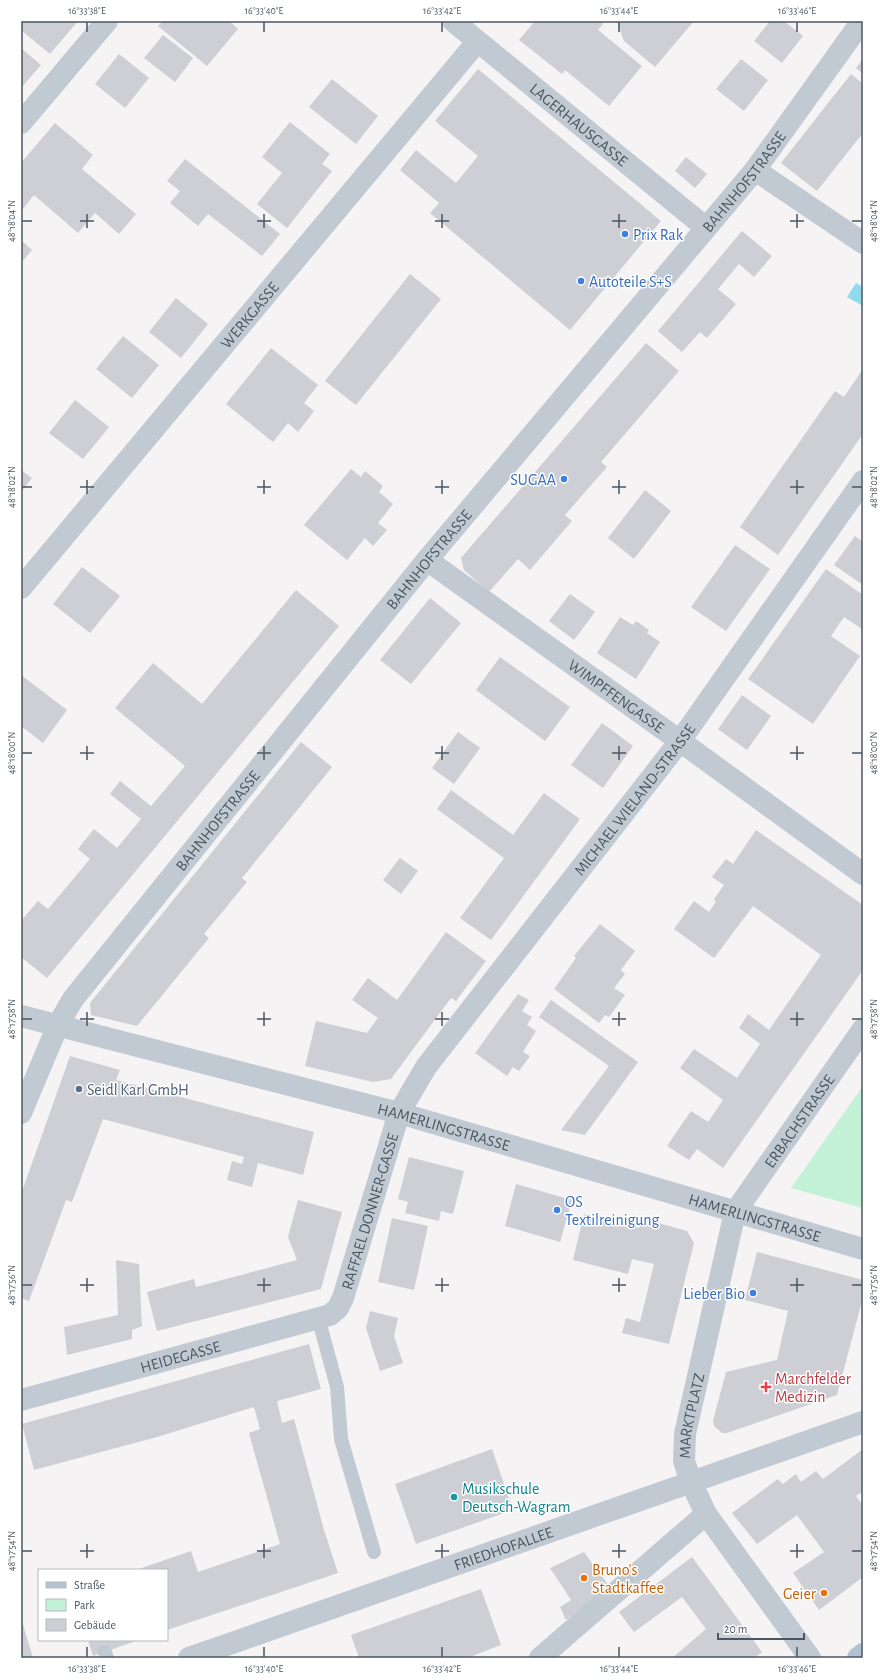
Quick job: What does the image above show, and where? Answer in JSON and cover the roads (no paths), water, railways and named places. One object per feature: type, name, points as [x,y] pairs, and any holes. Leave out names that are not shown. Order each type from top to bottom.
[{"type":"main road","points":[[858,1658],[863,1654]]},
{"type":"street","points":[[21,123],[107,21]]},
{"type":"street","name":"LAGERHAUSGASSE","points":[[453,21],[705,227]]},
{"type":"street","name":"BAHNHOFSTRASSE","points":[[21,1113],[58,1025],[73,999],[427,560],[754,170],[862,21]]},
{"type":"street","name":"WERKGASSE","points":[[21,588],[477,42]]},
{"type":"street","points":[[754,170],[863,243]]},
{"type":"street","name":"MICHAEL WIELAND-STRASSE","points":[[399,1113],[426,1068],[680,740],[863,481]]},
{"type":"street","name":"WIMPFFENGASSE","points":[[427,560],[680,740],[863,874]]},
{"type":"street","name":"HAMERLINGSTRASSE","points":[[21,1016],[399,1113],[863,1249]]},
{"type":"street","name":"ERBACHSTRASSE","points":[[735,1212],[863,1029]]},
{"type":"street","name":"RAFFAEL DONNER-GASSE","points":[[338,1308],[343,1298],[399,1113]]},
{"type":"street","name":"MARKTPLATZ","points":[[735,1212],[685,1434],[684,1462],[691,1482],[706,1514],[810,1658]]},
{"type":"street","name":"HEIDEGASSE","points":[[21,1400],[330,1314],[338,1308]]},
{"type":"street","name":"FRIEDHOFALLEE","points":[[189,1658],[863,1422]]},
{"type":"street","points":[[540,1658],[706,1514]]},
{"type":"lane","points":[[318,1317],[337,1387],[340,1440],[374,1552]]},
{"type":"water","points":[[856,283],[863,287],[863,306],[847,297]]},
{"type":"place","name":"Prix Rak","points":[[625,234]]},
{"type":"place","name":"Autoteile S+S","points":[[581,281]]},
{"type":"place","name":"SUGAA","points":[[564,479]]},
{"type":"place","name":"Seidl Karl GmbH","points":[[79,1089]]},
{"type":"place","name":"OS Textilreinigung","points":[[557,1210]]},
{"type":"place","name":"Lieber Bio","points":[[753,1293]]},
{"type":"place","name":"Marchfelder Medizin","points":[[766,1387]]},
{"type":"place","name":"Musikschule Deutsch-Wagram","points":[[454,1497]]},
{"type":"place","name":"Bruno's Stadtkaffee","points":[[584,1578]]},
{"type":"place","name":"Geier","points":[[824,1593]]}]
